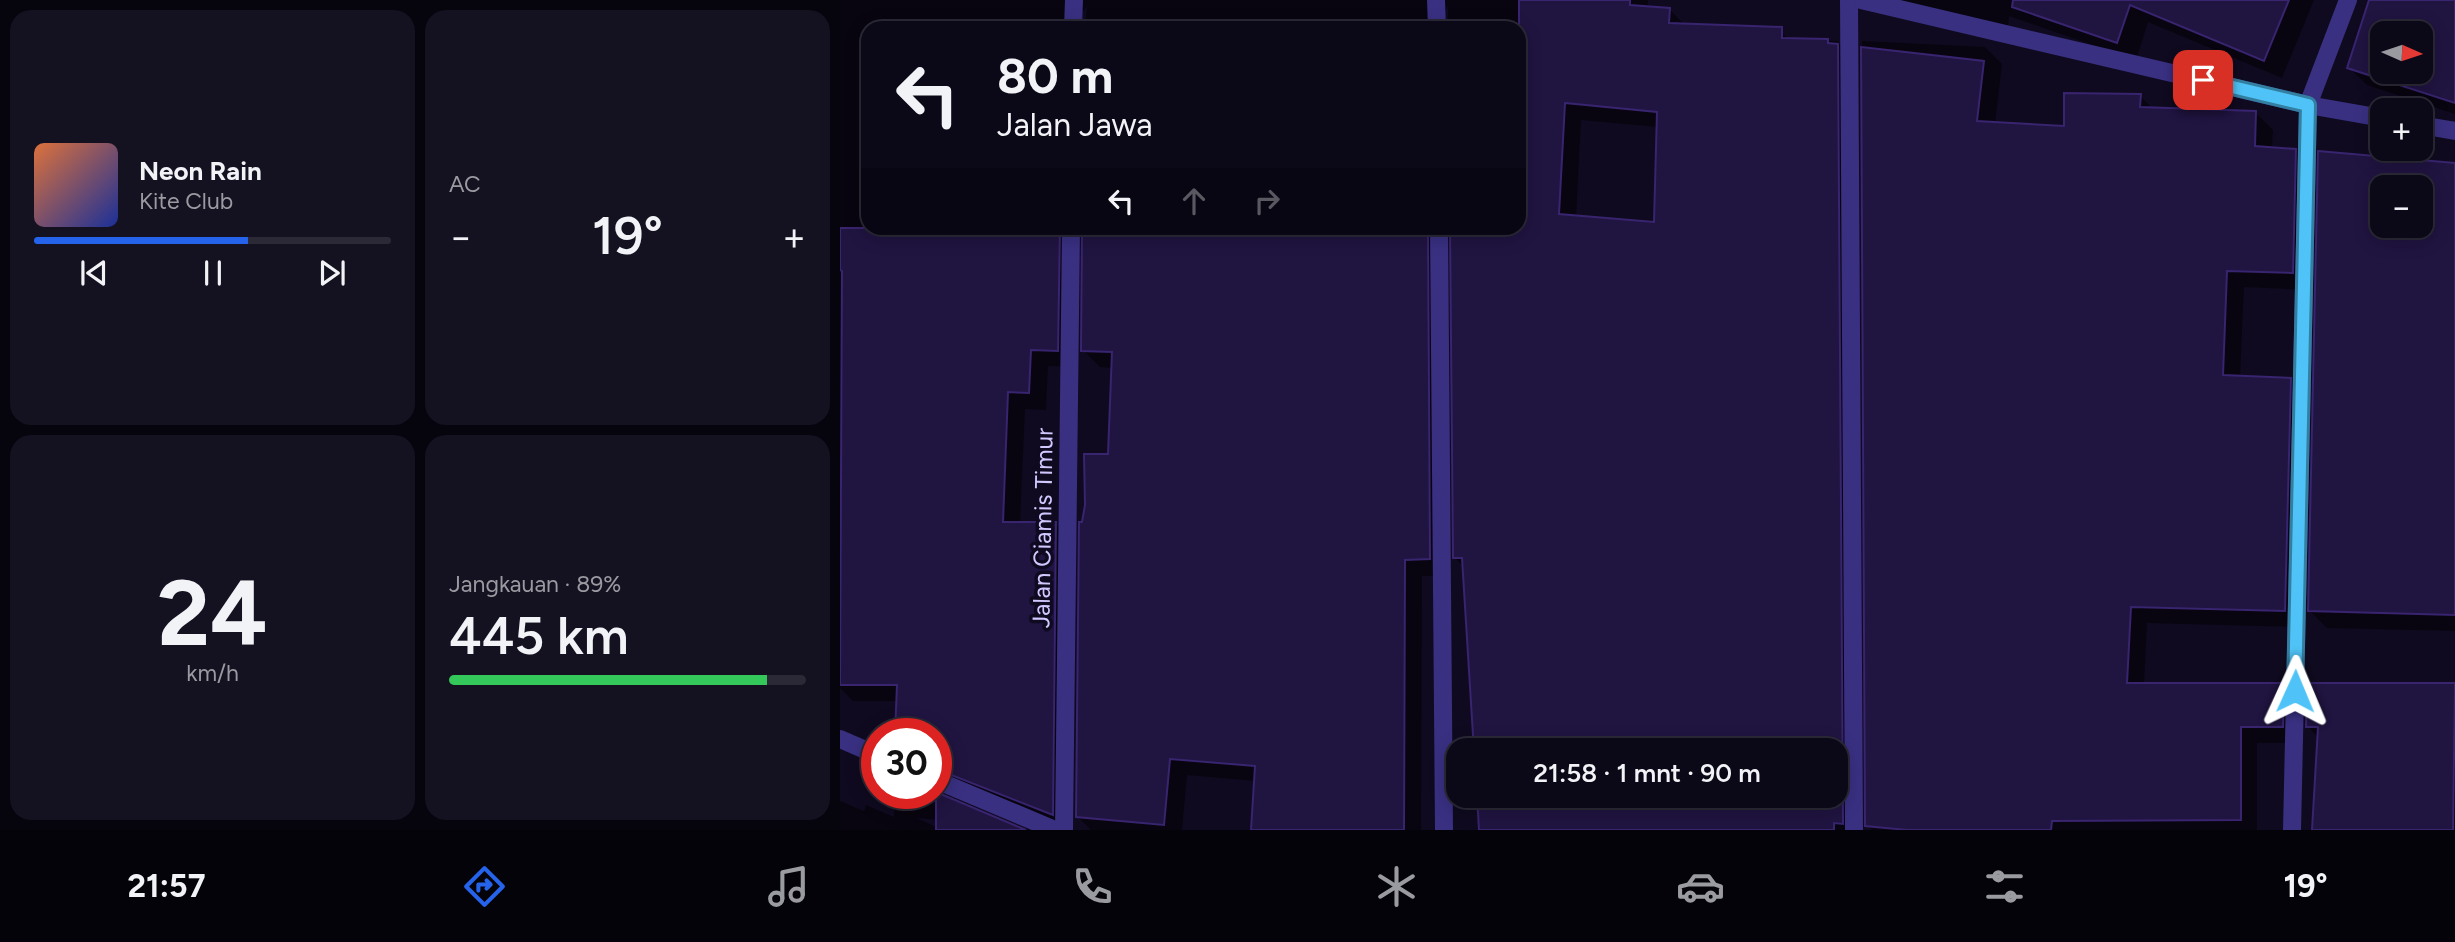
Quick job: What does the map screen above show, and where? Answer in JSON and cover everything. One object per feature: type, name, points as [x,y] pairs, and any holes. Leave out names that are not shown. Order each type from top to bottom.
[{"type":"street","points":[[1073,21],[1074,0]]},
{"type":"street","points":[[1436,0],[1437,21]]},
{"type":"street","points":[[1849,0],[1854,830]]},
{"type":"street","points":[[1861,0],[2308,105],[2370,116]]},
{"type":"street","points":[[2292,830],[2308,105],[2348,0]]},
{"type":"street","points":[[2433,127],[2455,131]]},
{"type":"street","name":"Jalan Ciamis Timur","points":[[1064,830],[1071,235]]},
{"type":"street","points":[[1438,235],[1444,830]]},
{"type":"street","points":[[840,739],[861,748]]},
{"type":"street","points":[[952,787],[1055,830]]},
{"type":"building","points":[[1519,0],[1630,0],[1630,5],[1670,8],[1669,23],[1782,27],[1782,38],[1828,39],[1828,43],[1838,44],[1842,738],[1473,738],[1462,558],[1453,558],[1450,235],[1526,235],[1526,21],[1519,21]],"holes":[[[1565,103],[1657,112],[1654,222],[1559,214]]]},
{"type":"building","points":[[2013,0],[2289,0],[2264,61],[2130,5],[2117,43],[2012,7]]},
{"type":"building","points":[[2369,0],[2455,0],[2455,103],[2396,84],[2433,84],[2433,21],[2370,21],[2370,75],[2347,68]]},
{"type":"building","points":[[1861,47],[1984,61],[1977,121],[2064,126],[2064,93],[2141,94],[2140,107],[2256,111],[2255,146],[2296,149],[2293,273],[2227,271],[2223,375],[2291,378],[2285,611],[2131,607],[2127,683],[2284,683],[2283,727],[2241,727],[2241,820],[2052,821],[2051,830],[1907,830],[1865,826]]},
{"type":"building","points":[[2318,151],[2370,156],[2370,161],[2455,163],[2455,615],[2308,611]]},
{"type":"building","points":[[840,228],[861,228],[861,235],[1060,235],[1058,351],[1031,350],[1029,393],[1008,392],[1003,522],[1056,522],[1053,815],[952,775],[952,718],[896,718],[897,685],[840,685]]},
{"type":"building","points":[[1082,235],[1428,235],[1430,559],[1405,560],[1404,830],[1251,830],[1255,766],[1170,759],[1164,825],[1076,817],[1079,522],[1082,522],[1085,505],[1084,454],[1108,454],[1112,352],[1081,351]]},
{"type":"building","points":[[2307,683],[2455,683],[2453,830],[2312,830],[2318,727],[2306,727]]},
{"type":"building","points":[[952,799],[1026,830],[936,830],[936,809],[952,809]]},
{"type":"building","points":[[1478,808],[1843,808],[1843,824],[1834,823],[1834,830],[1479,830]]},
{"type":"route","points":[[2203,80],[2308,105],[2295,691]]}]
